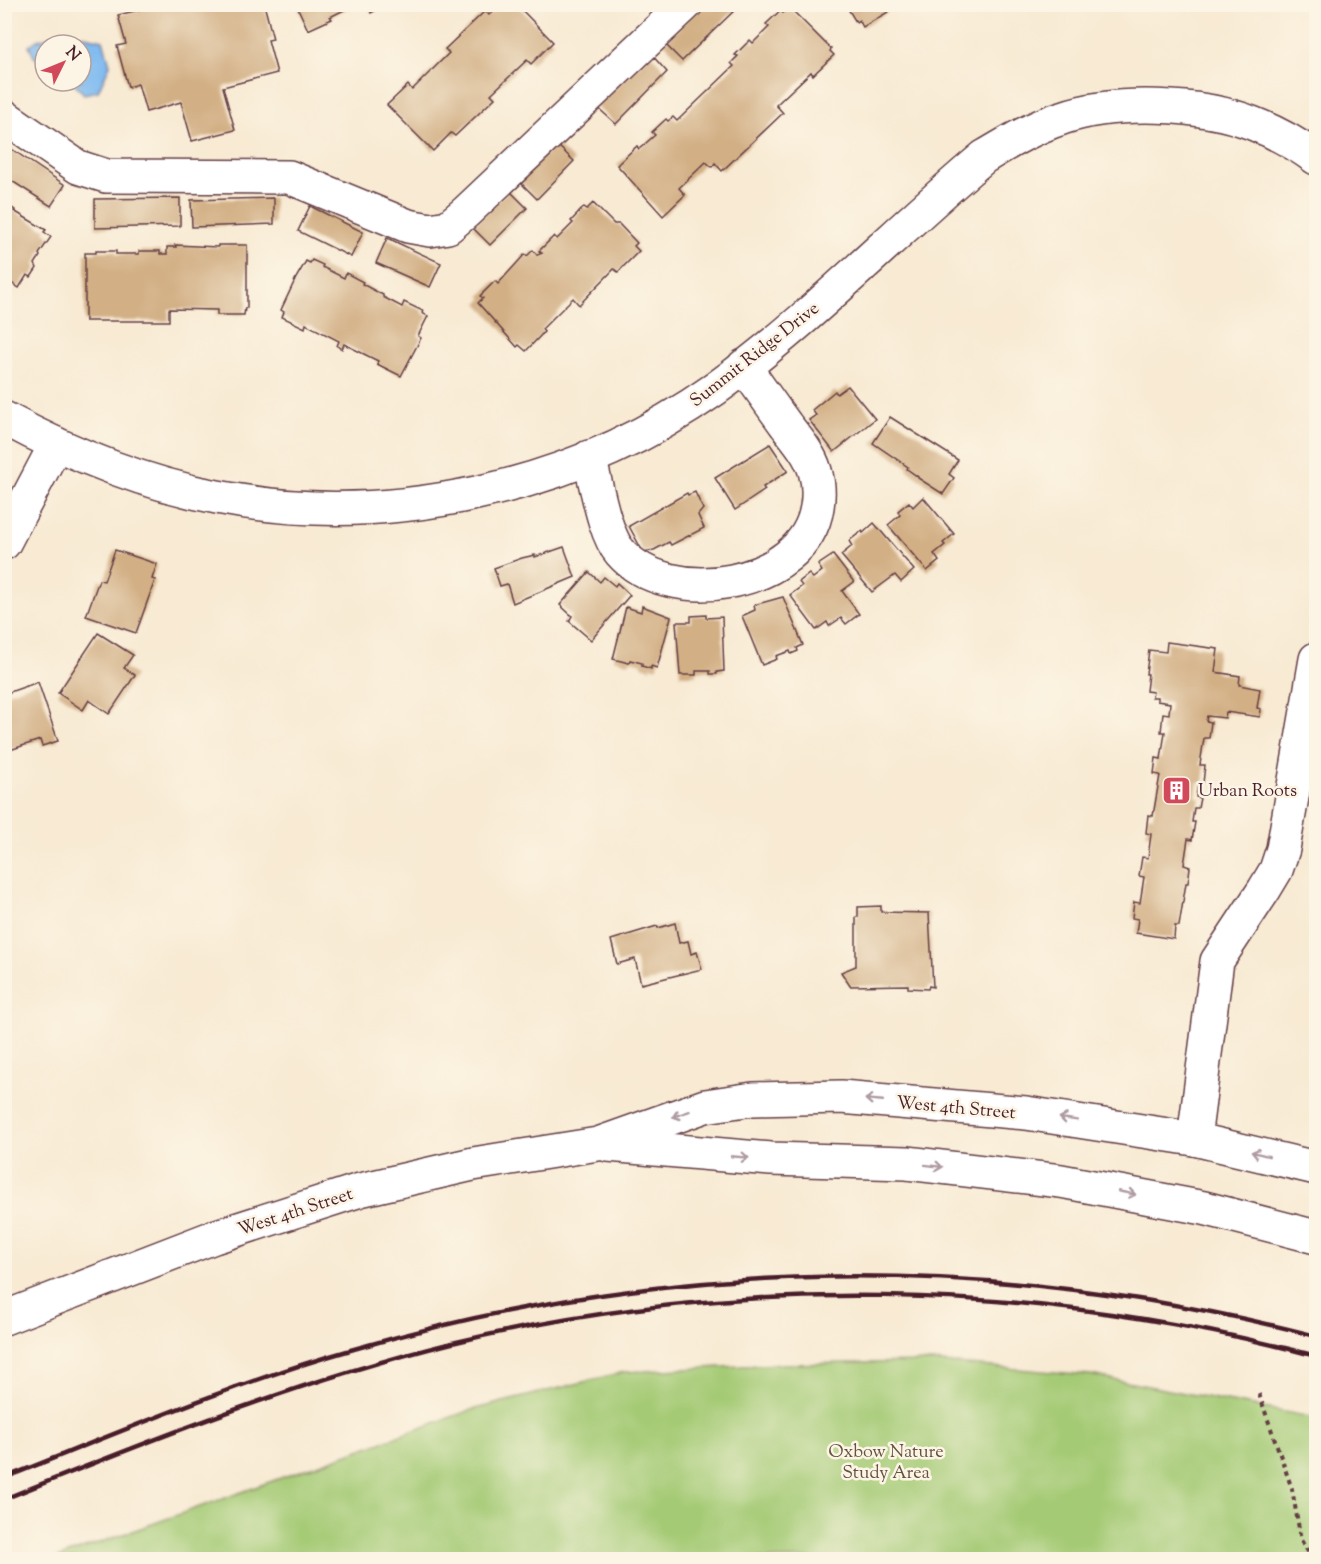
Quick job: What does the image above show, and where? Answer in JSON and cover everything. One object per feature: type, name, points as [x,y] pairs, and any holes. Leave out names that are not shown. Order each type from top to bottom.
[{"type":"main road","points":[[4,116],[78,167],[106,177],[289,177],[408,226],[430,230],[448,227],[466,212],[686,4]]},
{"type":"main road","name":"Summit Ridge Drive","points":[[4,418],[97,462],[158,482],[218,497],[334,508],[397,505],[460,495],[504,486],[557,471],[673,416],[715,389],[827,297],[984,157],[1019,136],[1063,117],[1105,108],[1159,106],[1206,111],[1251,122],[1297,144],[1317,158]]},
{"type":"main road","points":[[589,457],[610,533],[619,551],[632,563],[650,573],[672,580],[702,584],[736,581],[762,572],[789,557],[806,537],[815,517],[819,492],[815,470],[803,448],[744,366]]},
{"type":"main road","points":[[4,543],[56,444]]},
{"type":"main road","points":[[1194,1138],[1217,961],[1276,870],[1283,849],[1317,659]]},
{"type":"main road","name":"West 4th Street","points":[[4,1318],[214,1237],[360,1190],[473,1164],[598,1144],[705,1106],[753,1099],[841,1097],[1026,1113],[1194,1138],[1317,1168]]},
{"type":"main road","name":"West 4th Street","points":[[598,1144],[771,1159],[907,1163],[1061,1181],[1204,1208],[1317,1237]]},
{"type":"path","points":[[1259,1394],[1292,1489],[1301,1540],[1313,1560]]},
{"type":"green space","name":"Oxbow Nature Study Area","points":[[932,1362],[1090,1375],[1316,1418],[1316,1559],[54,1559],[471,1410],[624,1372],[781,1364]]},
{"type":"water","points":[[93,38],[103,40],[110,65],[98,91],[93,92]]},
{"type":"water","points":[[33,43],[33,55],[29,46]]},
{"type":"building","points":[[138,4],[264,4],[273,39],[268,40],[277,73],[223,87],[235,130],[192,141],[181,102],[146,112],[138,84],[128,87],[117,46],[126,44],[118,15],[139,10]]},
{"type":"building","points":[[296,4],[356,4],[308,30]]},
{"type":"building","points":[[368,4],[388,4],[371,13]]},
{"type":"building","points":[[500,4],[516,4],[553,42],[531,64],[527,60],[491,94],[495,98],[455,136],[451,133],[433,151],[387,105],[408,85],[412,90],[449,53],[445,49],[485,11],[489,15]]},
{"type":"building","points":[[703,4],[735,4],[738,7],[682,61],[664,43]]},
{"type":"building","points":[[845,4],[884,4],[888,12],[863,27],[859,20],[856,22]]},
{"type":"building","points":[[789,7],[831,49],[834,55],[813,75],[811,72],[776,105],[783,113],[722,171],[715,163],[712,167],[706,162],[679,188],[685,195],[663,216],[617,165],[637,146],[639,149],[655,135],[652,132],[666,119],[668,121],[673,117],[677,121],[734,66],[731,63],[738,56],[735,55],[750,40],[753,43],[769,27],[766,24],[781,10],[783,13]]},
{"type":"building","points":[[651,54],[667,72],[616,124],[596,106]]},
{"type":"building","points":[[4,144],[65,185],[51,206],[4,176]]},
{"type":"building","points":[[556,144],[574,161],[537,199],[519,181]]},
{"type":"building","points":[[509,190],[527,208],[490,245],[472,227]]},
{"type":"building","points":[[180,198],[180,226],[95,228],[95,199]]},
{"type":"building","points":[[274,198],[274,224],[192,227],[191,200]]},
{"type":"building","points":[[4,202],[14,211],[46,230],[44,232],[51,237],[39,254],[35,264],[37,268],[31,277],[27,275],[19,288],[4,278]]},
{"type":"building","points":[[593,203],[614,224],[619,224],[637,243],[634,246],[639,251],[618,272],[614,269],[579,305],[573,298],[542,329],[544,332],[526,351],[519,345],[517,347],[478,303],[483,298],[480,296],[495,281],[498,284],[525,254],[527,256],[533,250],[537,255],[542,253],[539,251],[554,236],[557,239],[573,223],[571,221],[584,207],[587,209]]},
{"type":"building","points":[[310,206],[363,232],[351,257],[298,231]]},
{"type":"building","points":[[387,238],[441,263],[430,287],[376,263]]},
{"type":"building","points":[[175,245],[218,247],[218,245],[247,245],[247,308],[245,308],[244,315],[217,315],[217,310],[169,309],[169,321],[85,321],[85,253],[116,251],[116,254],[139,254],[139,251],[160,251],[160,254],[167,254],[167,247],[176,247]]},
{"type":"building","points":[[312,260],[344,278],[346,273],[402,307],[404,302],[428,316],[418,336],[421,338],[401,376],[377,364],[378,361],[344,344],[342,349],[337,346],[339,341],[306,324],[305,328],[282,317],[284,312],[281,310],[296,278],[306,261],[310,263]]},
{"type":"building","points":[[848,386],[875,419],[834,452],[809,420],[816,415],[812,410],[835,391],[837,394]]},
{"type":"building","points":[[890,417],[958,460],[949,474],[954,478],[943,494],[873,443]]},
{"type":"building","points":[[770,444],[788,471],[763,487],[765,490],[735,510],[715,478]]},
{"type":"building","points":[[695,492],[703,509],[698,515],[704,528],[671,545],[669,542],[654,550],[643,552],[629,526],[687,493],[688,495]]},
{"type":"building","points":[[923,497],[954,534],[934,554],[939,561],[927,571],[888,525],[900,515],[898,511],[909,502],[913,507]]},
{"type":"building","points":[[874,523],[914,570],[901,582],[895,575],[872,592],[841,555],[852,546],[849,541]]},
{"type":"building","points":[[564,547],[575,577],[513,603],[507,584],[500,586],[494,568]]},
{"type":"building","points":[[115,550],[157,564],[152,579],[155,580],[136,633],[86,616],[99,580],[104,581]]},
{"type":"building","points":[[833,555],[854,582],[842,591],[859,614],[846,624],[841,618],[829,626],[827,622],[816,630],[790,595],[802,586],[799,582],[809,574],[813,578],[822,571],[818,565]]},
{"type":"building","points":[[589,572],[600,582],[604,577],[615,586],[617,583],[630,595],[591,640],[569,621],[572,616],[560,605]]},
{"type":"building","points":[[783,597],[803,645],[797,648],[798,651],[776,656],[777,659],[762,665],[742,616],[755,610],[754,605]]},
{"type":"building","points":[[642,606],[671,617],[657,668],[651,666],[651,669],[642,666],[642,663],[630,660],[629,663],[613,659],[626,607],[641,612]]},
{"type":"building","points":[[706,615],[706,618],[722,617],[724,671],[710,674],[710,671],[696,671],[696,675],[680,675],[676,622],[691,622],[691,616]]},
{"type":"building","points":[[98,633],[133,655],[124,668],[135,675],[109,714],[89,700],[83,710],[58,693]]},
{"type":"building","name":"Urban Roots","points":[[1167,642],[1218,649],[1215,672],[1240,676],[1239,685],[1260,689],[1257,708],[1261,709],[1260,717],[1226,712],[1225,718],[1207,716],[1206,721],[1211,722],[1209,738],[1204,738],[1200,765],[1205,765],[1203,783],[1198,782],[1196,797],[1200,798],[1198,808],[1194,808],[1192,822],[1195,822],[1192,840],[1188,839],[1184,865],[1190,867],[1188,883],[1186,883],[1179,926],[1175,926],[1174,939],[1136,933],[1138,919],[1132,918],[1134,902],[1140,903],[1144,877],[1139,876],[1142,857],[1148,858],[1151,834],[1146,833],[1148,815],[1153,816],[1160,775],[1154,774],[1156,758],[1161,759],[1165,732],[1161,732],[1163,713],[1169,714],[1170,703],[1157,701],[1157,697],[1152,697],[1153,692],[1146,691],[1149,650],[1166,652]]},
{"type":"building","points":[[38,682],[58,741],[42,746],[40,740],[4,752],[4,694]]},
{"type":"building","points":[[881,906],[881,912],[929,913],[933,987],[929,986],[928,989],[908,988],[908,985],[850,986],[841,972],[856,966],[858,907]]},
{"type":"building","points":[[675,923],[679,943],[688,941],[691,954],[697,952],[702,969],[641,984],[635,959],[617,964],[611,940]]},
{"type":"railway","points":[[4,1478],[221,1393],[354,1349],[473,1318],[593,1296],[713,1282],[834,1277],[955,1279],[1075,1290],[1196,1309],[1316,1336]]},
{"type":"railway","points":[[4,1499],[225,1413],[395,1358],[452,1343],[559,1321],[667,1306],[775,1297],[885,1296],[994,1301],[1103,1313],[1210,1331],[1316,1356]]},
{"type":"place","name":"Urban Roots","points":[[1177,790]]}]
